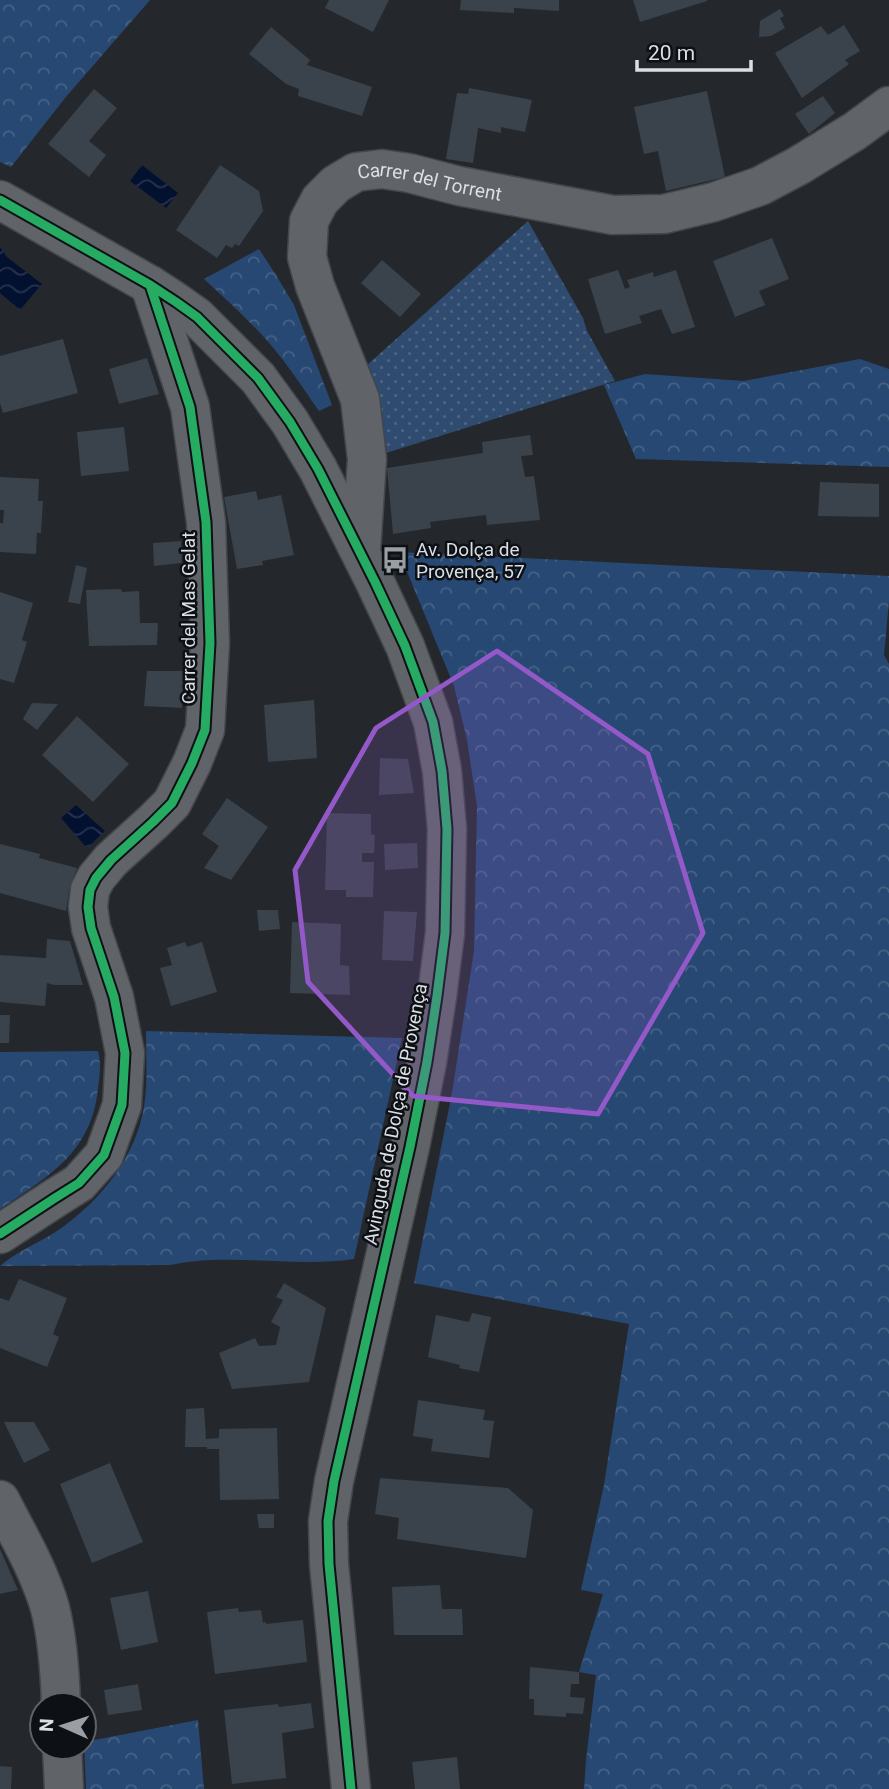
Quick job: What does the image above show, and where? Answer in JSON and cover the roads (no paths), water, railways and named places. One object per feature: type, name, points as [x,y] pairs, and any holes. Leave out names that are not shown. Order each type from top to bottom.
[{"type":"street","name":"Carrer del Torrent","points":[[361,555],[368,459],[360,399],[315,286],[307,257],[309,221],[320,200],[336,184],[356,172],[382,169],[613,215],[664,214],[713,202],[760,186],[855,131],[889,106]]},
{"type":"street","name":"Avinguda de Dolça de Provença","points":[[0,200],[150,285],[197,317],[258,378],[290,422],[318,469],[405,646],[433,722],[442,771],[447,829],[445,933],[427,1062],[334,1481],[328,1521],[329,1564],[351,1789]]},
{"type":"street","name":"Carrer del Mas Gelat","points":[[0,1234],[79,1184],[104,1156],[122,1105],[125,1053],[114,997],[91,928],[88,907],[90,890],[111,860],[172,803],[205,730],[210,643],[206,522],[190,407],[150,285]]},
{"type":"street","points":[[0,1500],[40,1580],[50,1609],[58,1648],[60,1691]]},
{"type":"street","points":[[63,1761],[64,1789]]},
{"type":"water","points":[[142,165],[178,193],[166,208],[130,181]]},
{"type":"water","points":[[0,247],[7,257],[42,284],[20,310],[0,293]]},
{"type":"water","points":[[76,805],[105,831],[87,848],[61,818]]},
{"type":"place","name":"Av. Dolça de Provença, 57","points":[[395,560]]}]
